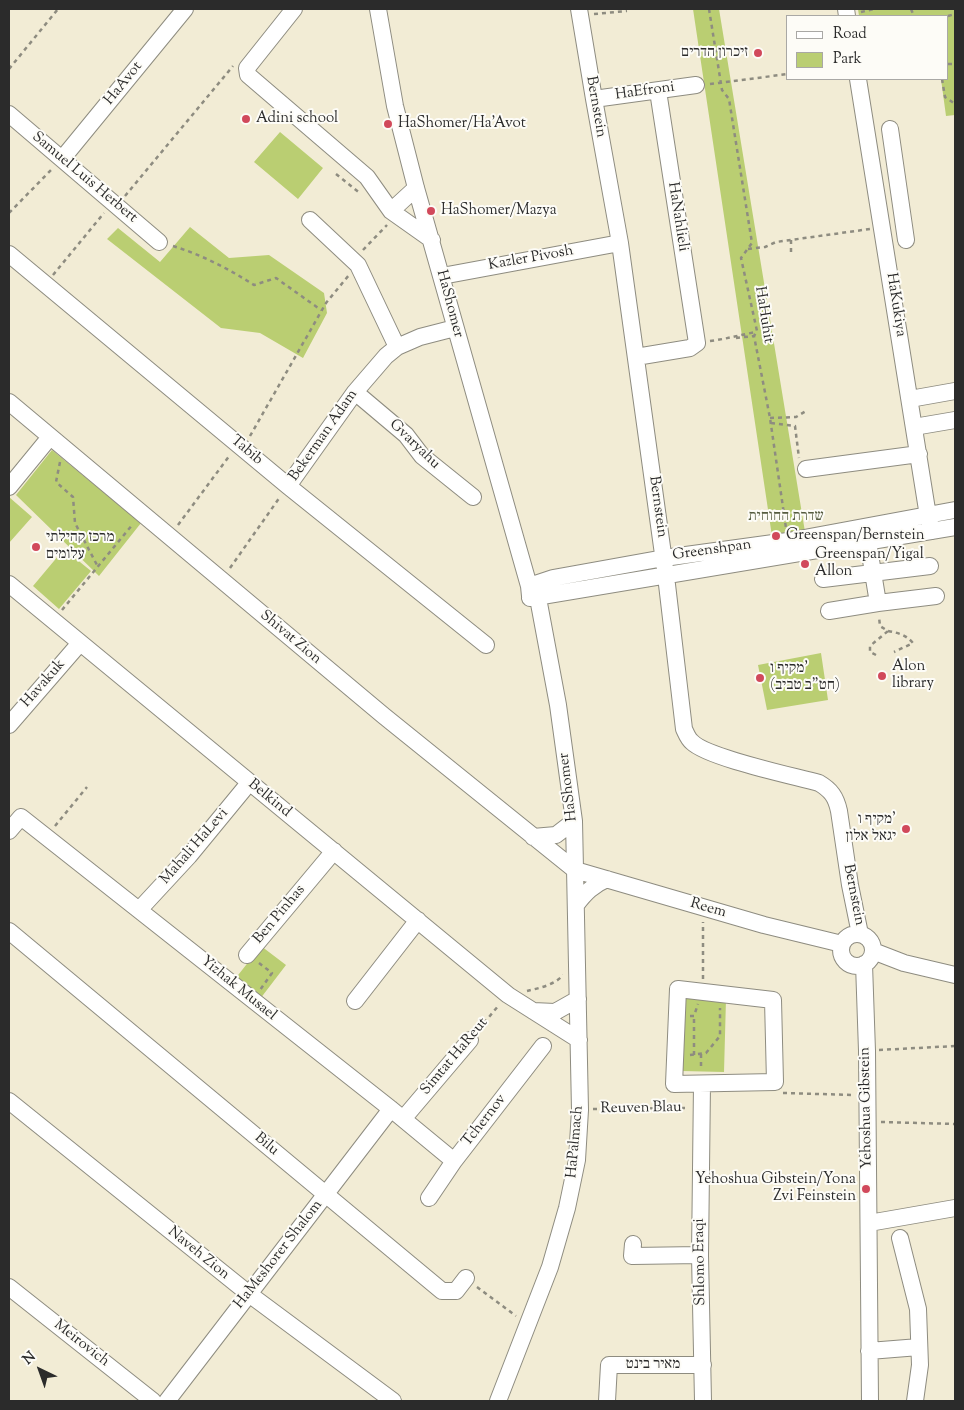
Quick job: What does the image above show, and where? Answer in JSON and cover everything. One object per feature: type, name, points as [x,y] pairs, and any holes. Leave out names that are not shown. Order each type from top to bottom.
[{"type":"street","name":"HaAvot","points":[[62,159],[185,9]]},
{"type":"street","points":[[294,9],[247,68],[248,75],[367,177],[391,216],[432,240]]},
{"type":"street","name":"Bernstein","points":[[580,12],[620,243],[664,558],[684,729],[691,742],[703,749],[731,759],[819,783],[828,788],[836,798],[839,810],[850,885],[860,934]]},
{"type":"street","name":"HaShomer","points":[[379,13],[395,106],[416,188],[532,594],[530,610],[558,705],[571,790],[575,870]]},
{"type":"street","name":"HaKukiya","points":[[858,80],[930,523]]},
{"type":"street","name":"HaEfroni","points":[[594,99],[696,85]]},
{"type":"street","name":"HaNahlieli","points":[[658,91],[696,343]]},
{"type":"street","name":"Samuel Luis Herbert","points":[[9,114],[159,242]]},
{"type":"street","points":[[890,129],[906,240]]},
{"type":"street","points":[[391,216],[416,188]]},
{"type":"street","points":[[310,220],[355,262],[397,347]]},
{"type":"street","name":"Kazler Pivosh","points":[[442,276],[620,243]]},
{"type":"street","name":"Tabib","points":[[9,254],[288,486],[486,645]]},
{"type":"street","name":"Bekerman Adam","points":[[288,486],[355,392],[386,356],[397,347],[420,337],[455,328]]},
{"type":"street","points":[[636,357],[690,348],[696,343]]},
{"type":"street","points":[[910,399],[955,391]]},
{"type":"street","name":"Gvaryahu","points":[[355,392],[406,435],[422,456],[474,498]]},
{"type":"street","name":"Shivat Zion","points":[[9,402],[384,716],[575,870]]},
{"type":"street","points":[[914,427],[955,420]]},
{"type":"street","points":[[9,487],[50,437]]},
{"type":"street","points":[[806,469],[918,454]]},
{"type":"street","name":"Greenshpan","points":[[532,594],[666,576],[868,542],[930,523],[955,510]]},
{"type":"street","name":"Greenshpan","points":[[532,594],[553,578],[664,558],[930,523],[955,527]]},
{"type":"street","points":[[868,542],[878,603]]},
{"type":"street","points":[[824,579],[930,566]]},
{"type":"street","name":"Belkind","points":[[9,584],[508,995],[578,1040]]},
{"type":"street","points":[[829,611],[936,596]]},
{"type":"street","name":"Havakuk","points":[[9,725],[80,643]]},
{"type":"street","name":"Mahali HaLevi","points":[[139,910],[190,856],[249,783]]},
{"type":"street","name":"Yizhak Musael","points":[[9,831],[21,817],[454,1161]]},
{"type":"street","points":[[533,837],[556,835],[574,821]]},
{"type":"street","name":"Ben Pinhas","points":[[247,955],[334,850]]},
{"type":"street","name":"Reem","points":[[575,870],[704,908],[842,944]]},
{"type":"street","name":"HaPalmach","points":[[498,1401],[550,1267],[567,1208],[577,1160],[580,1110],[575,870]]},
{"type":"street","points":[[576,905],[594,885],[607,879]]},
{"type":"street","points":[[355,1001],[418,920]]},
{"type":"street","name":"Bilu","points":[[9,931],[442,1291],[456,1291],[466,1278]]},
{"type":"street","points":[[869,958],[873,946],[868,938],[860,934],[851,935],[844,940],[842,955],[845,960],[854,965],[869,958],[904,963],[955,975]]},
{"type":"street","name":"Yehoshua Gibstein","points":[[869,958],[867,1096],[870,1401]]},
{"type":"street","points":[[678,988],[720,994],[773,1000],[774,1082],[674,1084],[678,988]]},
{"type":"street","points":[[531,1011],[555,1012],[578,1000]]},
{"type":"street","name":"Simtat HaReut","points":[[397,1114],[470,1040]]},
{"type":"street","name":"Tchernov","points":[[429,1198],[454,1161],[543,1046]]},
{"type":"street","name":"Shlomo Eraqi","points":[[702,1084],[700,1255],[704,1401]]},
{"type":"street","name":"Naveh Zion","points":[[9,1101],[249,1294],[393,1401]]},
{"type":"street","name":"HaMeshorer Shalom","points":[[167,1401],[325,1195],[397,1114]]},
{"type":"street","points":[[869,1223],[955,1208]]},
{"type":"street","points":[[900,1238],[918,1309],[920,1365],[915,1401]]},
{"type":"street","points":[[633,1244],[632,1256],[700,1255]]},
{"type":"street","name":"Meirovich","points":[[9,1287],[153,1401]]},
{"type":"street","points":[[869,1351],[919,1347]]},
{"type":"street","name":"מאיר בינט","points":[[608,1401],[609,1365],[703,1365]]},
{"type":"path","points":[[9,69],[58,9]]},
{"type":"path","name":"HaHuhit","points":[[709,9],[720,82],[722,90],[729,100],[731,109],[752,243],[741,258],[757,331],[754,336],[771,423],[788,541]]},
{"type":"path","points":[[955,9],[955,15]]},
{"type":"path","points":[[580,12],[627,11]]},
{"type":"path","points":[[46,284],[236,62]]},
{"type":"path","points":[[696,85],[786,74]]},
{"type":"path","points":[[942,80],[945,97],[955,104]]},
{"type":"path","points":[[9,213],[62,159]]},
{"type":"path","points":[[170,537],[241,446],[321,310],[391,216]]},
{"type":"path","points":[[748,248],[765,247],[776,242],[882,227]]},
{"type":"path","points":[[791,240],[791,254]]},
{"type":"path","points":[[159,242],[193,252],[234,272],[254,285],[276,278],[321,310]]},
{"type":"path","points":[[734,338],[738,335],[757,331]]},
{"type":"path","points":[[696,343],[754,336]]},
{"type":"path","points":[[770,418],[796,418],[806,411]]},
{"type":"path","points":[[771,423],[795,426],[800,463],[806,469]]},
{"type":"path","points":[[63,448],[56,482],[73,497],[75,523],[98,567]]},
{"type":"path","name":"Bekerman Adam","points":[[221,580],[288,486]]},
{"type":"path","points":[[54,621],[142,514]]},
{"type":"path","points":[[878,603],[880,626],[888,631],[900,633],[913,644],[894,652]]},
{"type":"path","points":[[876,654],[870,652],[870,646],[888,631]]},
{"type":"path","points":[[46,837],[87,787]]},
{"type":"path","points":[[694,1055],[694,1016],[703,991],[704,908]]},
{"type":"path","points":[[247,955],[272,973],[252,1000]]},
{"type":"path","points":[[508,995],[541,988],[559,980],[577,959]]},
{"type":"path","points":[[676,1054],[694,1055],[706,1053],[720,1036],[720,994]]},
{"type":"path","name":"Simtat HaReut","points":[[470,1040],[508,995]]},
{"type":"path","points":[[677,1015],[694,1016]]},
{"type":"path","points":[[867,1051],[955,1046]]},
{"type":"path","points":[[774,1082],[784,1094],[867,1096]]},
{"type":"path","name":"Reuven Blau","points":[[580,1110],[702,1108]]},
{"type":"path","points":[[884,1122],[955,1124]]},
{"type":"path","points":[[466,1278],[527,1324]]},
{"type":"green space","name":"שדרת החוחית","points":[[693,9],[719,9],[806,538],[773,543]]},
{"type":"green space","points":[[858,9],[955,9],[955,115],[946,116],[941,80],[949,80],[949,15],[859,15]]},
{"type":"green space","points":[[280,132],[323,168],[298,199],[254,162]]},
{"type":"green space","points":[[190,227],[229,258],[269,255],[324,293],[327,313],[303,358],[260,333],[221,328],[107,239],[118,228],[160,262]]},
{"type":"green space","points":[[52,450],[141,523],[99,576],[16,495]]},
{"type":"green space","points":[[9,497],[32,517],[9,543]]},
{"type":"green space","points":[[64,549],[91,571],[59,609],[33,586]]},
{"type":"green space","points":[[821,653],[828,700],[767,710],[758,665]]},
{"type":"green space","points":[[261,946],[286,965],[260,999],[235,979]]},
{"type":"green space","points":[[685,995],[726,999],[724,1072],[682,1071]]},
{"type":"place","name":"זיכרון הדרים","points":[[758,53]]},
{"type":"place","name":"Adini school","points":[[246,119]]},
{"type":"place","name":"HaShomer/Ha'Avot","points":[[388,124]]},
{"type":"place","name":"HaShomer/Mazya","points":[[431,211]]},
{"type":"place","name":"Greenspan/Bernstein","points":[[776,536]]},
{"type":"place","name":"מרכז קהילתי עלומים","points":[[36,547]]},
{"type":"place","name":"Greenspan/Yigal Allon","points":[[805,564]]},
{"type":"place","name":"Alon library","points":[[882,676]]},
{"type":"place","name":"מקיף ו' (חט\"ב טביב)","points":[[760,678]]},
{"type":"place","name":"מקיף ו' יגאל אלון","points":[[906,829]]},
{"type":"place","name":"Yehoshua Gibstein/Yona Zvi Feinstein","points":[[866,1189]]}]
